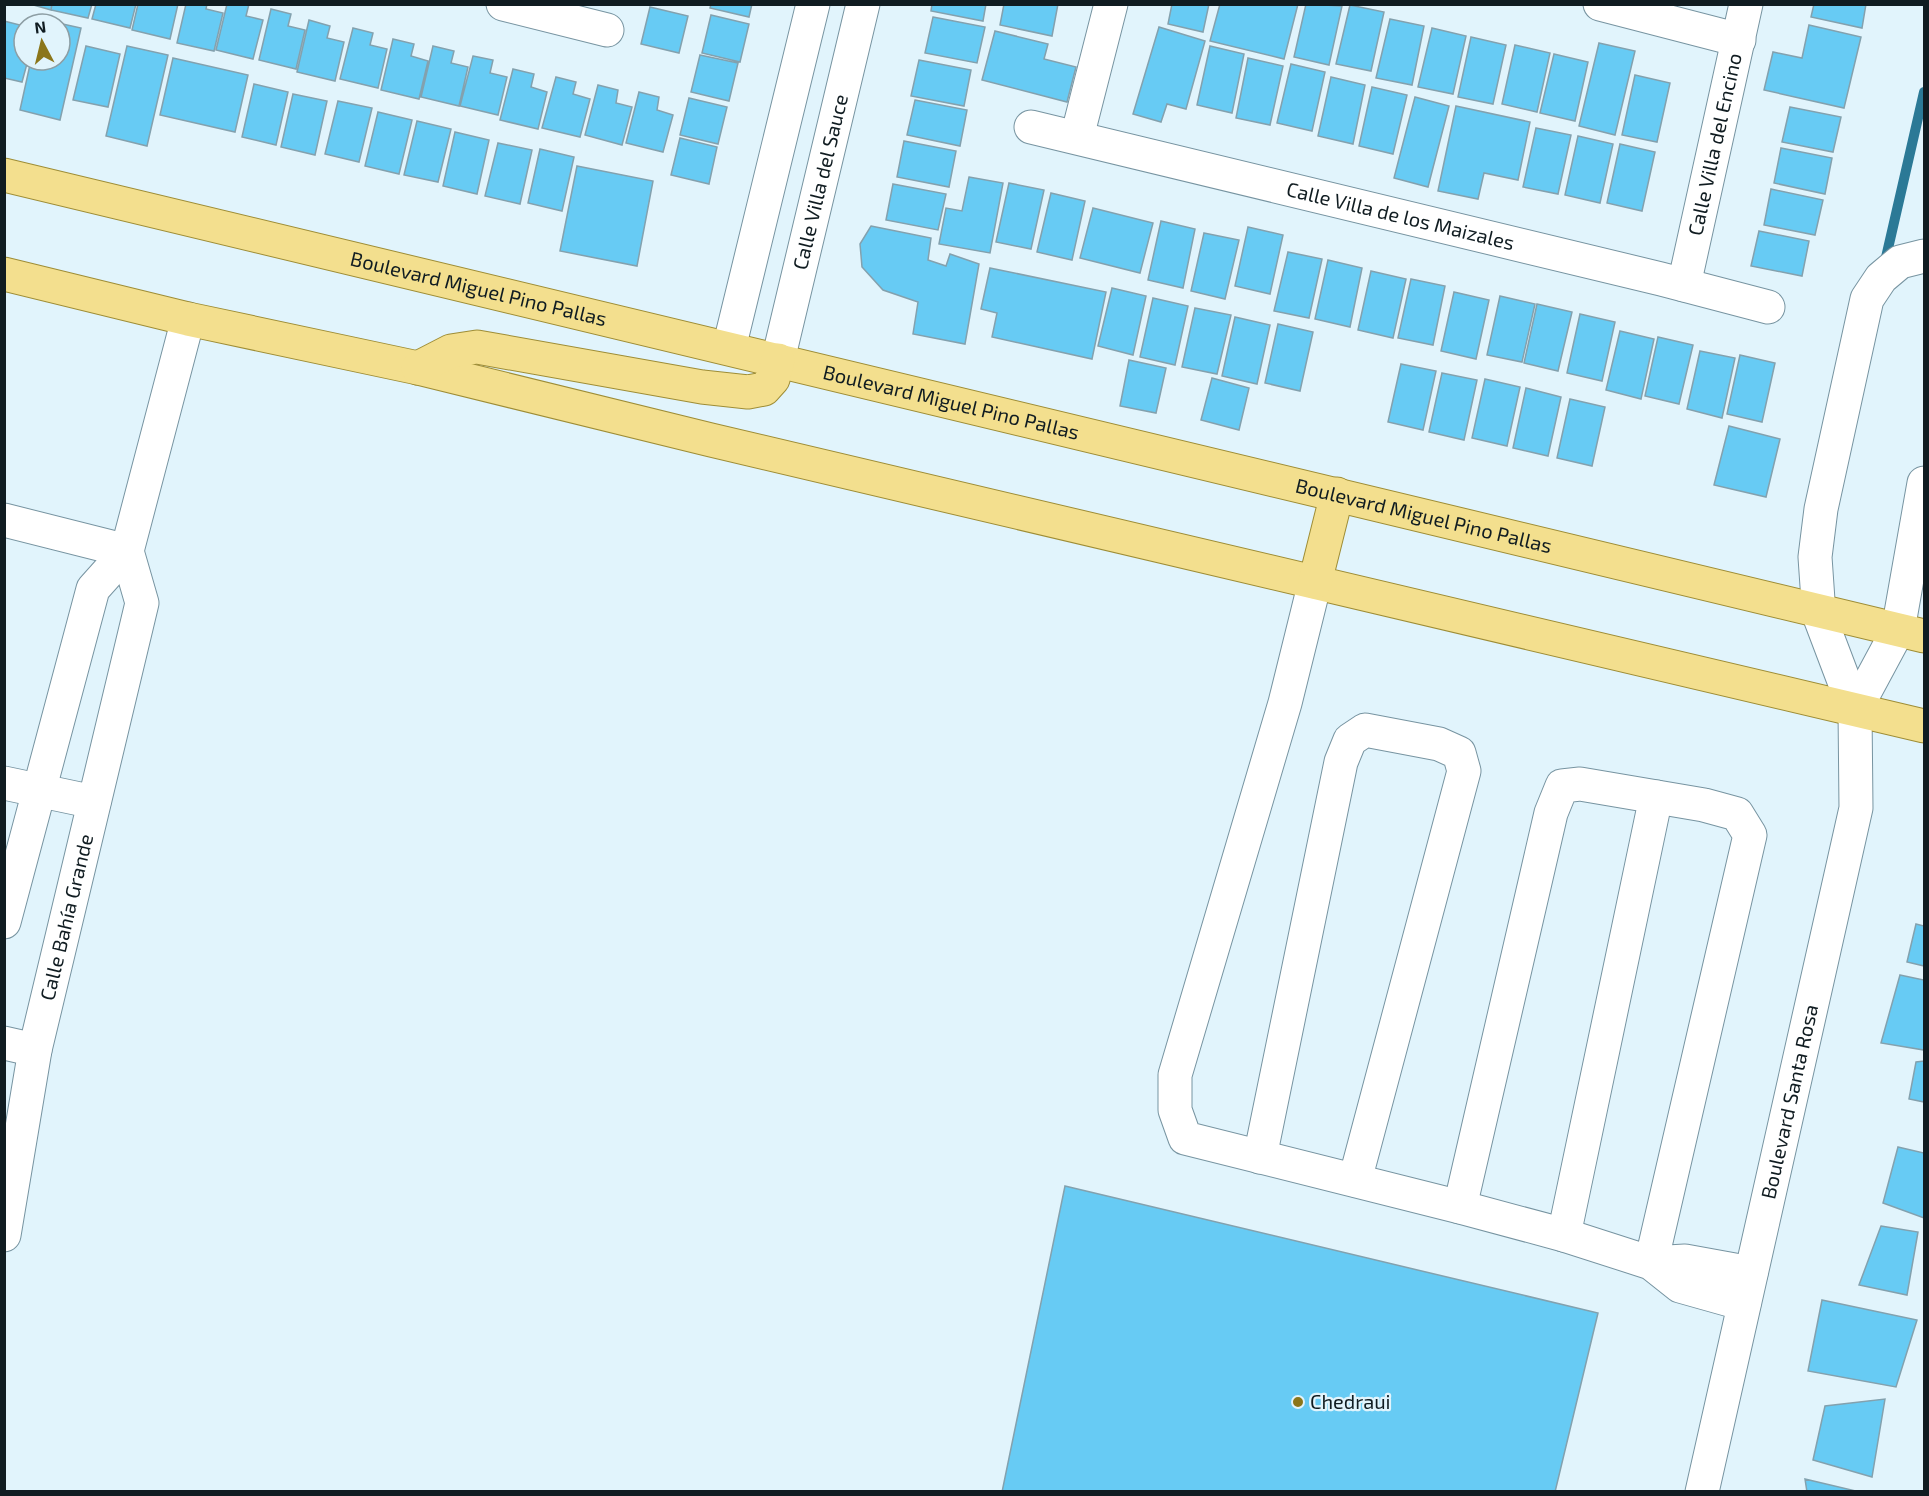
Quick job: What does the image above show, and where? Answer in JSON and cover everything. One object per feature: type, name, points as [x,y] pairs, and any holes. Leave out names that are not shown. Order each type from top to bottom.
[{"type":"main road","name":"Boulevard Miguel Pino Pallas","points":[[4,175],[1911,633]]},
{"type":"main road","points":[[4,274],[188,319],[418,368],[721,442],[1924,726]]},
{"type":"main road","points":[[418,368],[451,351],[477,346],[702,387],[748,392],[764,389],[773,379],[778,360]]},
{"type":"main road","points":[[1315,582],[1337,494]]},
{"type":"street","points":[[503,4],[552,10],[607,30]]},
{"type":"street","points":[[729,348],[813,4]]},
{"type":"street","name":"Calle Villa del Sauce","points":[[778,360],[863,4]]},
{"type":"street","points":[[1077,137],[1111,4]]},
{"type":"street","points":[[1600,4],[1739,40]]},
{"type":"street","name":"Calle Villa del Encino","points":[[1684,285],[1746,4]]},
{"type":"street","name":"Calle Villa de los Maizales","points":[[1031,127],[1768,307]]},
{"type":"street","points":[[1855,710],[1819,611],[1815,557],[1821,509],[1867,299],[1881,278],[1900,262],[1924,256]]},
{"type":"street","points":[[4,922],[93,589],[127,551],[188,319]]},
{"type":"street","points":[[1855,710],[1911,633],[1924,483]]},
{"type":"street","points":[[4,520],[127,551]]},
{"type":"street","name":"Calle Bahía Grande","points":[[4,1235],[20,1046],[94,802],[142,603],[127,551]]},
{"type":"street","points":[[1315,582],[1285,703],[1175,1075],[1175,1110],[1185,1138],[1564,1235],[1651,1263],[1680,1286],[1744,1304]]},
{"type":"street","name":"Boulevard Santa Rosa","points":[[1702,1491],[1856,808],[1855,710]]},
{"type":"street","points":[[1260,1157],[1341,762],[1350,740],[1365,730],[1439,744],[1460,753],[1464,771],[1355,1180]]},
{"type":"street","points":[[4,783],[94,802]]},
{"type":"street","points":[[1460,1207],[1551,813],[1562,786],[1580,784],[1704,805],[1737,814],[1750,835],[1651,1263]]},
{"type":"street","points":[[1564,1235],[1656,797]]},
{"type":"street","points":[[1651,1263],[1686,1261],[1751,1273]]},
{"type":"building","points":[[30,4],[52,4],[51,10]]},
{"type":"building","points":[[52,4],[92,4],[88,18],[72,15],[72,12],[51,10]]},
{"type":"building","points":[[96,4],[136,4],[130,28],[92,19]]},
{"type":"building","points":[[138,4],[178,4],[170,39],[132,30]]},
{"type":"building","points":[[186,4],[207,4],[206,9],[223,13],[214,51],[177,43]]},
{"type":"building","points":[[227,4],[249,4],[246,16],[263,20],[253,59],[216,50]]},
{"type":"building","points":[[711,4],[752,4],[749,17],[710,8]]},
{"type":"building","points":[[932,4],[986,4],[983,21],[931,11]]},
{"type":"building","points":[[1004,4],[1058,4],[1052,36],[1000,25]]},
{"type":"building","points":[[1172,4],[1209,4],[1203,32],[1168,24]]},
{"type":"building","points":[[1220,4],[1298,4],[1284,59],[1210,41]]},
{"type":"building","points":[[1306,4],[1342,6],[1329,65],[1294,57]]},
{"type":"building","points":[[1814,4],[1866,4],[1862,28],[1811,17]]},
{"type":"building","points":[[1350,5],[1384,12],[1371,71],[1336,64]]},
{"type":"building","points":[[650,7],[688,16],[679,53],[641,44]]},
{"type":"building","points":[[271,9],[291,14],[288,26],[305,30],[296,69],[259,60]]},
{"type":"building","points":[[711,15],[749,24],[740,62],[702,53]]},
{"type":"building","points":[[933,17],[985,27],[977,63],[925,53]]},
{"type":"building","points":[[1390,19],[1424,26],[1412,85],[1376,78]]},
{"type":"building","points":[[309,20],[330,26],[327,38],[344,42],[335,81],[297,72]]},
{"type":"building","points":[[4,21],[12,23],[12,72],[25,72],[22,82],[4,78]]},
{"type":"building","points":[[1809,25],[1861,37],[1844,108],[1764,90],[1773,52],[1802,58]]},
{"type":"building","points":[[72,26],[81,28],[72,67]]},
{"type":"building","points":[[1159,27],[1205,41],[1186,109],[1167,104],[1161,122],[1133,114]]},
{"type":"building","points":[[353,28],[373,33],[370,45],[387,49],[378,88],[340,79]]},
{"type":"building","points":[[1432,28],[1466,36],[1453,94],[1418,87]]},
{"type":"building","points":[[995,31],[1048,44],[1044,59],[1076,67],[1067,102],[982,80]]},
{"type":"building","points":[[1471,37],[1506,45],[1493,104],[1458,97]]},
{"type":"building","points":[[393,39],[414,44],[411,56],[428,61],[419,99],[381,90]]},
{"type":"building","points":[[1599,43],[1635,51],[1615,135],[1579,126]]},
{"type":"building","points":[[1515,45],[1550,53],[1537,112],[1502,104]]},
{"type":"building","points":[[86,46],[120,54],[108,107],[73,100]]},
{"type":"building","points":[[127,46],[168,55],[147,146],[106,136]]},
{"type":"building","points":[[433,46],[454,51],[451,63],[468,67],[459,106],[421,97]]},
{"type":"building","points":[[1210,46],[1244,54],[1232,113],[1197,105]]},
{"type":"building","points":[[1554,54],[1588,62],[1575,121],[1540,113]]},
{"type":"building","points":[[700,55],[738,63],[729,101],[691,92]]},
{"type":"building","points":[[473,56],[493,60],[490,73],[507,77],[498,115],[460,106]]},
{"type":"building","points":[[173,58],[248,75],[235,132],[160,115]]},
{"type":"building","points":[[1248,58],[1283,66],[1270,125],[1236,118]]},
{"type":"building","points":[[919,60],[971,70],[964,106],[911,96]]},
{"type":"building","points":[[1291,64],[1325,72],[1312,131],[1277,123]]},
{"type":"building","points":[[513,69],[534,74],[531,87],[547,92],[538,129],[500,120]]},
{"type":"building","points":[[28,72],[71,72],[60,120],[20,110]]},
{"type":"building","points":[[1635,75],[1670,83],[1657,142],[1622,135]]},
{"type":"building","points":[[556,77],[576,82],[573,94],[590,99],[580,137],[542,128]]},
{"type":"building","points":[[1331,77],[1365,85],[1353,144],[1318,136]]},
{"type":"building","points":[[254,84],[288,92],[276,145],[242,137]]},
{"type":"building","points":[[598,85],[618,90],[616,103],[632,107],[622,145],[585,135]]},
{"type":"building","points":[[1372,87],[1407,95],[1393,154],[1359,146]]},
{"type":"building","points":[[639,92],[659,97],[657,110],[673,115],[663,152],[626,143]]},
{"type":"building","points":[[293,94],[327,101],[315,155],[281,147]]},
{"type":"building","points":[[1415,97],[1449,106],[1428,187],[1394,178]]},
{"type":"building","points":[[689,98],[727,107],[718,144],[680,135]]},
{"type":"building","points":[[915,100],[967,110],[960,146],[907,135]]},
{"type":"building","points":[[338,101],[372,108],[359,162],[325,154]]},
{"type":"building","points":[[1456,106],[1530,122],[1518,180],[1484,173],[1478,199],[1438,191]]},
{"type":"building","points":[[1790,107],[1841,117],[1833,152],[1782,142]]},
{"type":"building","points":[[378,112],[412,120],[399,174],[365,166]]},
{"type":"building","points":[[417,121],[451,129],[438,182],[404,175]]},
{"type":"building","points":[[1536,128],[1571,135],[1558,194],[1523,187]]},
{"type":"building","points":[[455,132],[489,140],[477,194],[443,186]]},
{"type":"building","points":[[1578,136],[1613,144],[1600,203],[1565,195]]},
{"type":"building","points":[[680,138],[717,147],[709,184],[671,175]]},
{"type":"building","points":[[904,141],[956,151],[949,187],[897,177]]},
{"type":"building","points":[[498,143],[532,150],[520,204],[485,196]]},
{"type":"building","points":[[1620,144],[1655,152],[1642,211],[1607,203]]},
{"type":"building","points":[[1781,148],[1832,158],[1825,194],[1774,183]]},
{"type":"building","points":[[540,149],[574,157],[562,211],[528,203]]},
{"type":"building","points":[[577,166],[653,181],[637,266],[560,251]]},
{"type":"building","points":[[969,177],[1003,183],[990,253],[939,244],[946,208],[962,211]]},
{"type":"building","points":[[1009,183],[1044,190],[1031,249],[996,242]]},
{"type":"building","points":[[893,184],[946,194],[938,230],[886,220]]},
{"type":"building","points":[[1771,189],[1823,200],[1815,235],[1764,225]]},
{"type":"building","points":[[1051,193],[1085,201],[1072,260],[1037,252]]},
{"type":"building","points":[[1093,208],[1153,223],[1140,273],[1080,258]]},
{"type":"building","points":[[1161,221],[1195,229],[1183,288],[1148,280]]},
{"type":"building","points":[[871,226],[931,238],[928,260],[946,266],[950,254],[979,264],[965,344],[913,334],[918,302],[883,290],[862,267],[860,244]]},
{"type":"building","points":[[1248,227],[1283,235],[1270,294],[1235,286]]},
{"type":"building","points":[[1759,231],[1809,241],[1802,276],[1751,266]]},
{"type":"building","points":[[1204,233],[1239,240],[1225,299],[1191,291]]},
{"type":"building","points":[[1288,252],[1322,259],[1309,318],[1274,311]]},
{"type":"building","points":[[1328,260],[1362,268],[1350,327],[1315,319]]},
{"type":"building","points":[[990,268],[1106,292],[1092,359],[992,337],[997,313],[981,309]]},
{"type":"building","points":[[1371,271],[1406,279],[1393,338],[1358,330]]},
{"type":"building","points":[[1411,279],[1445,286],[1433,345],[1398,338]]},
{"type":"building","points":[[1112,288],[1146,296],[1133,355],[1098,346]]},
{"type":"building","points":[[1454,292],[1489,300],[1476,359],[1441,351]]},
{"type":"building","points":[[1500,296],[1535,304],[1522,362],[1487,355]]},
{"type":"building","points":[[1153,298],[1188,306],[1175,365],[1140,357]]},
{"type":"building","points":[[1537,304],[1572,312],[1558,371],[1524,363]]},
{"type":"building","points":[[1195,308],[1231,315],[1217,374],[1182,367]]},
{"type":"building","points":[[1580,314],[1615,322],[1602,381],[1567,373]]},
{"type":"building","points":[[1235,317],[1270,325],[1257,384],[1222,376]]},
{"type":"building","points":[[1278,324],[1313,332],[1300,391],[1265,383]]},
{"type":"building","points":[[1620,331],[1654,339],[1641,399],[1606,390]]},
{"type":"building","points":[[1658,337],[1693,345],[1679,404],[1645,396]]},
{"type":"building","points":[[1700,351],[1735,358],[1722,418],[1687,409]]},
{"type":"building","points":[[1740,355],[1775,363],[1762,422],[1727,414]]},
{"type":"building","points":[[1129,360],[1166,368],[1156,413],[1120,406]]},
{"type":"building","points":[[1401,364],[1436,371],[1423,430],[1388,422]]},
{"type":"building","points":[[1442,373],[1477,380],[1464,440],[1429,432]]},
{"type":"building","points":[[1212,378],[1249,388],[1239,430],[1201,420]]},
{"type":"building","points":[[1485,379],[1520,387],[1507,446],[1472,438]]},
{"type":"building","points":[[1526,388],[1561,397],[1548,456],[1513,448]]},
{"type":"building","points":[[1570,399],[1605,407],[1592,466],[1557,458]]},
{"type":"building","points":[[1729,426],[1780,439],[1766,497],[1714,485]]},
{"type":"building","points":[[1916,924],[1924,926],[1924,966],[1907,962]]},
{"type":"building","points":[[1900,975],[1924,980],[1924,1050],[1881,1043]]},
{"type":"building","points":[[1924,1061],[1924,1102],[1909,1099],[1916,1062]]},
{"type":"building","points":[[1898,1147],[1924,1153],[1924,1218],[1883,1203]]},
{"type":"building","name":"Chedraui","points":[[1065,1186],[1598,1313],[1555,1492],[1002,1492]]},
{"type":"building","points":[[1881,1226],[1918,1232],[1907,1295],[1859,1285]]},
{"type":"building","points":[[1822,1300],[1917,1320],[1896,1387],[1808,1371]]},
{"type":"building","points":[[1885,1399],[1872,1477],[1813,1460],[1825,1406]]},
{"type":"building","points":[[1805,1479],[1856,1491],[1856,1492],[1807,1492]]},
{"type":"waterway","points":[[1884,266],[1924,92]]},
{"type":"place","name":"Chedraui","points":[[1298,1402]]}]
